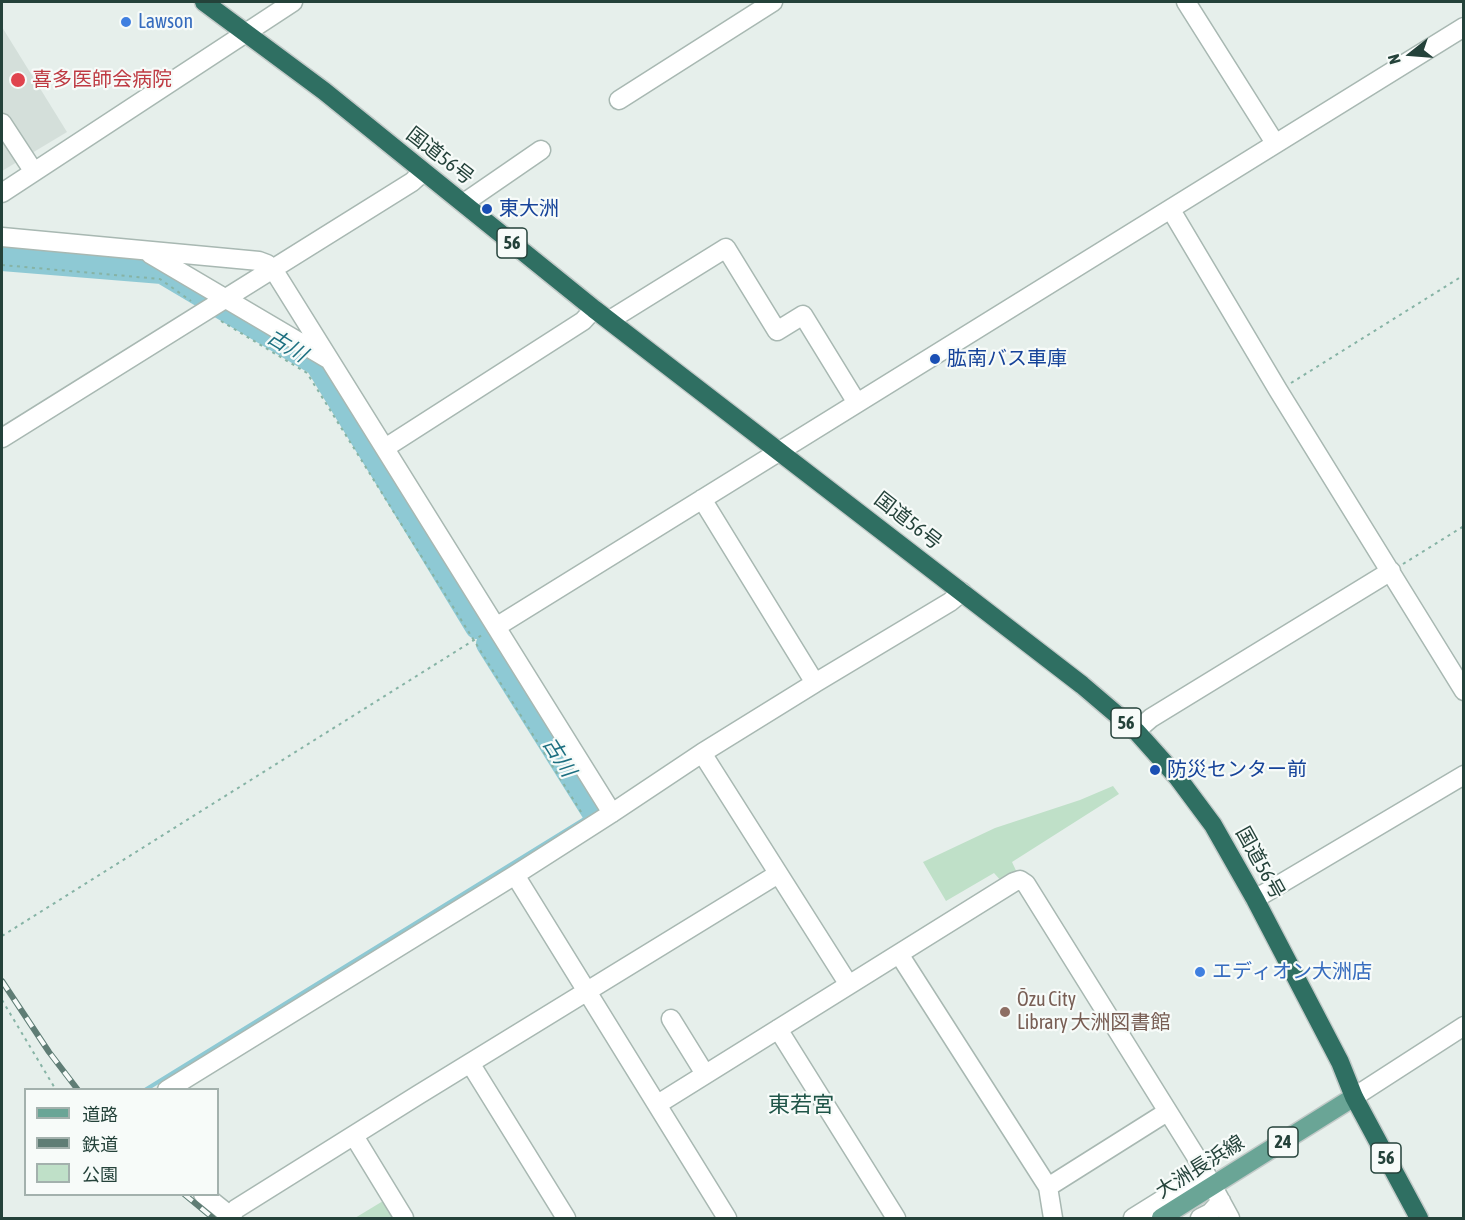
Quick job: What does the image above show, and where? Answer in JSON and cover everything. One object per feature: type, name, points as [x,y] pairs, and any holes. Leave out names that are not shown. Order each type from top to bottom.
[{"type":"highway","name":"国道56号","points":[[204,2],[324,91],[594,309],[1082,685],[1136,731],[1178,778],[1213,825],[1255,899],[1340,1062],[1354,1096],[1419,1218]]},
{"type":"main road","name":"大洲長浜線","points":[[1161,1218],[1213,1188],[1354,1096]]},
{"type":"street","points":[[2,193],[293,2]]},
{"type":"street","points":[[620,100],[773,2]]},
{"type":"street","points":[[1186,2],[1275,143]]},
{"type":"street","points":[[496,627],[1464,27]]},
{"type":"street","points":[[2,123],[34,172]]},
{"type":"street","points":[[464,203],[541,150]]},
{"type":"street","points":[[2,438],[412,182],[423,172]]},
{"type":"street","points":[[1171,210],[1278,390],[1464,691]]},
{"type":"street","points":[[2,237],[259,261],[273,269],[612,813]]},
{"type":"street","points":[[610,320],[726,248],[777,331],[803,315],[857,403]]},
{"type":"street","points":[[146,251],[330,360]]},
{"type":"street","points":[[385,448],[583,321],[594,309]]},
{"type":"street","points":[[702,499],[815,682]]},
{"type":"street","points":[[1136,731],[1151,718],[1390,572]]},
{"type":"street","points":[[169,1088],[515,875],[702,753],[815,682],[950,602],[962,592]]},
{"type":"street","points":[[702,753],[849,985]]},
{"type":"street","points":[[1255,899],[1464,775]]},
{"type":"street","points":[[205,1196],[231,1217],[236,1209],[778,874]]},
{"type":"street","points":[[515,875],[728,1218]]},
{"type":"street","points":[[658,1104],[1020,880],[1026,884],[1230,1218]]},
{"type":"street","points":[[899,954],[1048,1187],[1053,1218]]},
{"type":"street","points":[[671,1019],[705,1074]]},
{"type":"street","points":[[1354,1096],[1464,1026]]},
{"type":"street","points":[[778,1029],[893,1218]]},
{"type":"street","points":[[470,1063],[566,1218]]},
{"type":"street","points":[[1048,1187],[1167,1112]]},
{"type":"street","points":[[354,1136],[405,1218]]},
{"type":"street","points":[[1133,1218],[1194,1180],[1213,1188]]},
{"type":"street","points":[[1200,1218],[1210,1213],[1213,1188]]},
{"type":"path","points":[[2,265],[160,279],[205,311],[307,373],[581,811]]},
{"type":"path","points":[[1278,390],[1464,275]]},
{"type":"path","points":[[1390,572],[1464,526]]},
{"type":"path","points":[[2,936],[496,627]]},
{"type":"path","points":[[2,1000],[55,1088]]},
{"type":"shaded area","name":"喜多医師会病院","points":[[2,27],[67,132],[2,171]]},
{"type":"green space","points":[[1113,786],[1119,794],[1012,862],[1019,877],[1003,883],[994,873],[946,901],[923,862],[995,828],[1080,800]]},
{"type":"green space","points":[[383,1201],[394,1218],[355,1218]]},
{"type":"waterway","name":"古川","points":[[2,259],[162,272],[317,364],[477,627]]},
{"type":"waterway","name":"古川","points":[[488,644],[592,810]]},
{"type":"waterway","points":[[148,1088],[583,820],[592,810]]},
{"type":"railway","points":[[2,981],[49,1052],[76,1088]]},
{"type":"railway","points":[[186,1196],[213,1218]]},
{"type":"place","name":"Lawson","points":[[126,22]]},
{"type":"place","name":"喜多医師会病院","points":[[18,80]]},
{"type":"place","name":"東大洲","points":[[487,209]]},
{"type":"place","name":"肱南バス車庫","points":[[935,359]]},
{"type":"place","name":"防災センター前","points":[[1155,770]]},
{"type":"place","name":"エディオン大洲店","points":[[1200,972]]},
{"type":"place","name":"Ōzu City Library 大洲図書館","points":[[1005,1012]]},
{"type":"district","name":"東若宮","points":[[801,1105]]}]
